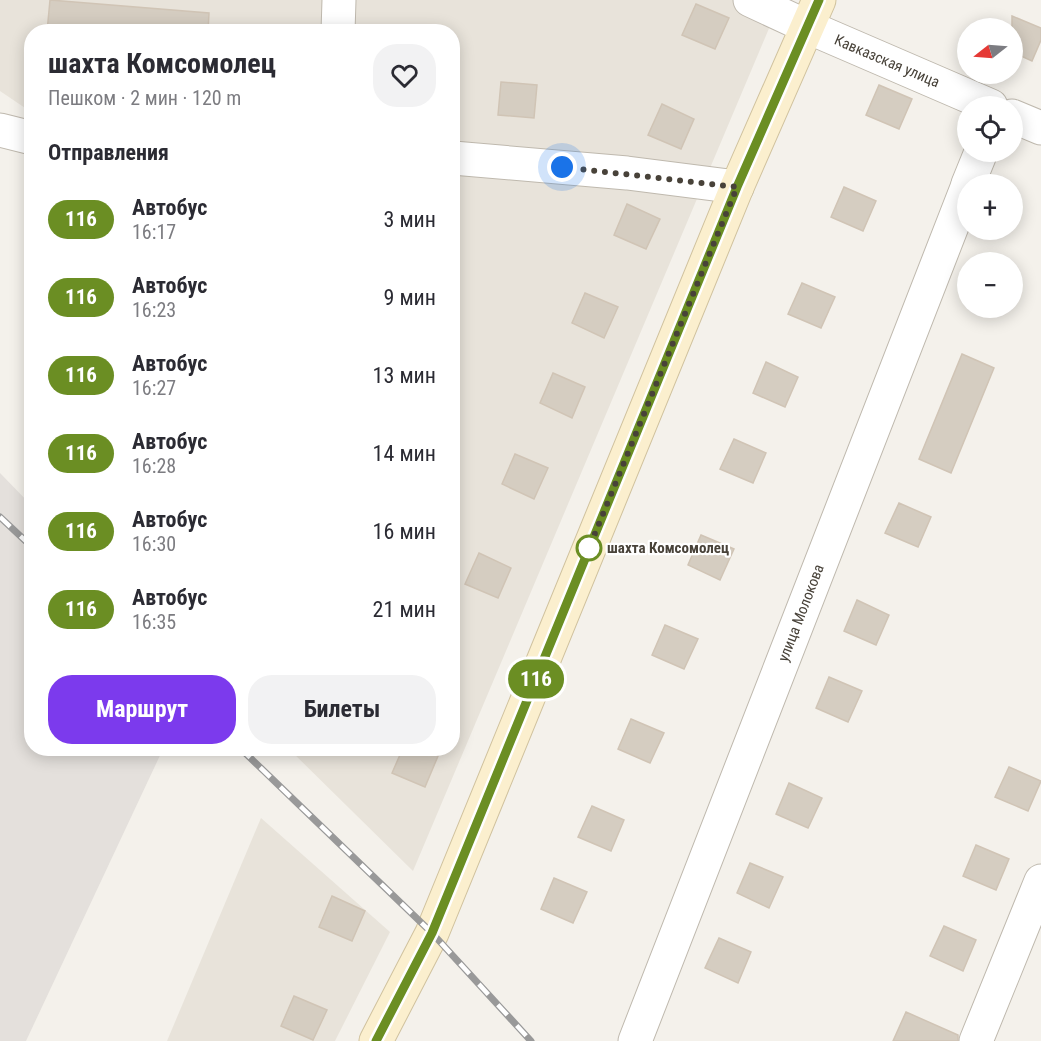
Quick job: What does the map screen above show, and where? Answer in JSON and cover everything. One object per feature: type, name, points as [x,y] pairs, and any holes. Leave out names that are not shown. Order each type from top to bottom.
[{"type":"street","points":[[338,24],[339,0]]},
{"type":"street","name":"Кавказская улица","points":[[750,0],[814,14],[972,96]]},
{"type":"street","points":[[376,1041],[432,933],[737,187],[814,14]]},
{"type":"street","points":[[1023,121],[1041,128]]},
{"type":"street","points":[[0,129],[24,136]]},
{"type":"street","points":[[460,159],[627,173],[737,187]]},
{"type":"street","name":"улица Молокова","points":[[635,1041],[957,213]]},
{"type":"street","points":[[976,1041],[1041,881]]},
{"type":"shaded area","points":[[0,0],[781,0],[413,871],[296,756],[460,756],[460,24],[24,24],[24,107],[0,91]]},
{"type":"shaded area","points":[[0,473],[24,498],[24,756],[160,756],[26,1041],[0,1041]]},
{"type":"shaded area","points":[[261,818],[390,932],[335,1041],[167,1041]]},
{"type":"building","points":[[50,0],[209,13],[208,24],[48,24]]},
{"type":"building","points":[[696,4],[729,18],[715,49],[682,35]]},
{"type":"building","points":[[1023,21],[1041,28],[1041,40],[1032,61],[1023,57]]},
{"type":"building","points":[[501,82],[537,85],[534,118],[498,115]]},
{"type":"building","points":[[879,85],[912,99],[899,129],[866,115]]},
{"type":"building","points":[[662,104],[694,119],[681,149],[648,135]]},
{"type":"building","points":[[844,187],[876,201],[863,231],[831,217]]},
{"type":"building","points":[[627,204],[660,219],[646,249],[614,235]]},
{"type":"building","points":[[802,283],[835,297],[821,328],[788,314]]},
{"type":"building","points":[[585,293],[618,307],[604,338],[572,323]]},
{"type":"building","points":[[962,354],[994,368],[951,473],[919,459]]},
{"type":"building","points":[[766,362],[798,377],[785,407],[753,393]]},
{"type":"building","points":[[553,373],[585,387],[572,418],[540,403]]},
{"type":"building","points":[[734,439],[766,453],[753,483],[720,469]]},
{"type":"building","points":[[515,454],[548,468],[534,499],[502,484]]},
{"type":"building","points":[[899,503],[931,517],[918,547],[885,533]]},
{"type":"building","points":[[701,535],[734,549],[720,580],[688,565]]},
{"type":"building","points":[[479,553],[511,568],[498,598],[465,584]]},
{"type":"building","points":[[857,600],[889,615],[876,645],[844,631]]},
{"type":"building","points":[[665,625],[698,639],[684,669],[652,655]]},
{"type":"building","points":[[829,677],[862,691],[848,722],[816,708]]},
{"type":"building","points":[[631,719],[664,733],[650,763],[618,749]]},
{"type":"building","points":[[399,756],[438,756],[425,787],[392,773]]},
{"type":"building","points":[[1009,767],[1041,781],[1028,811],[995,797]]},
{"type":"building","points":[[789,783],[822,798],[808,828],[776,814]]},
{"type":"building","points":[[592,806],[624,820],[611,851],[578,837]]},
{"type":"building","points":[[976,845],[1009,859],[996,890],[963,876]]},
{"type":"building","points":[[750,863],[783,877],[769,908],[737,893]]},
{"type":"building","points":[[554,878],[587,892],[573,923],[541,909]]},
{"type":"building","points":[[332,896],[365,911],[352,941],[319,927]]},
{"type":"building","points":[[944,926],[976,940],[963,971],[930,956]]},
{"type":"building","points":[[719,938],[751,952],[738,983],[705,968]]},
{"type":"building","points":[[294,996],[327,1010],[313,1040],[281,1026]]},
{"type":"building","points":[[906,1012],[958,1035],[958,1041],[893,1041]]},
{"type":"railway","points":[[0,517],[24,540]]},
{"type":"railway","points":[[248,756],[432,933],[531,1041]]},
{"type":"bus line","name":"116","points":[[376,1041],[432,933],[737,187],[819,0]]},
{"type":"place","name":"шахта Комсомолец","points":[[589,548]]},
{"type":"route","points":[[562,167],[737,187],[589,548]]}]
